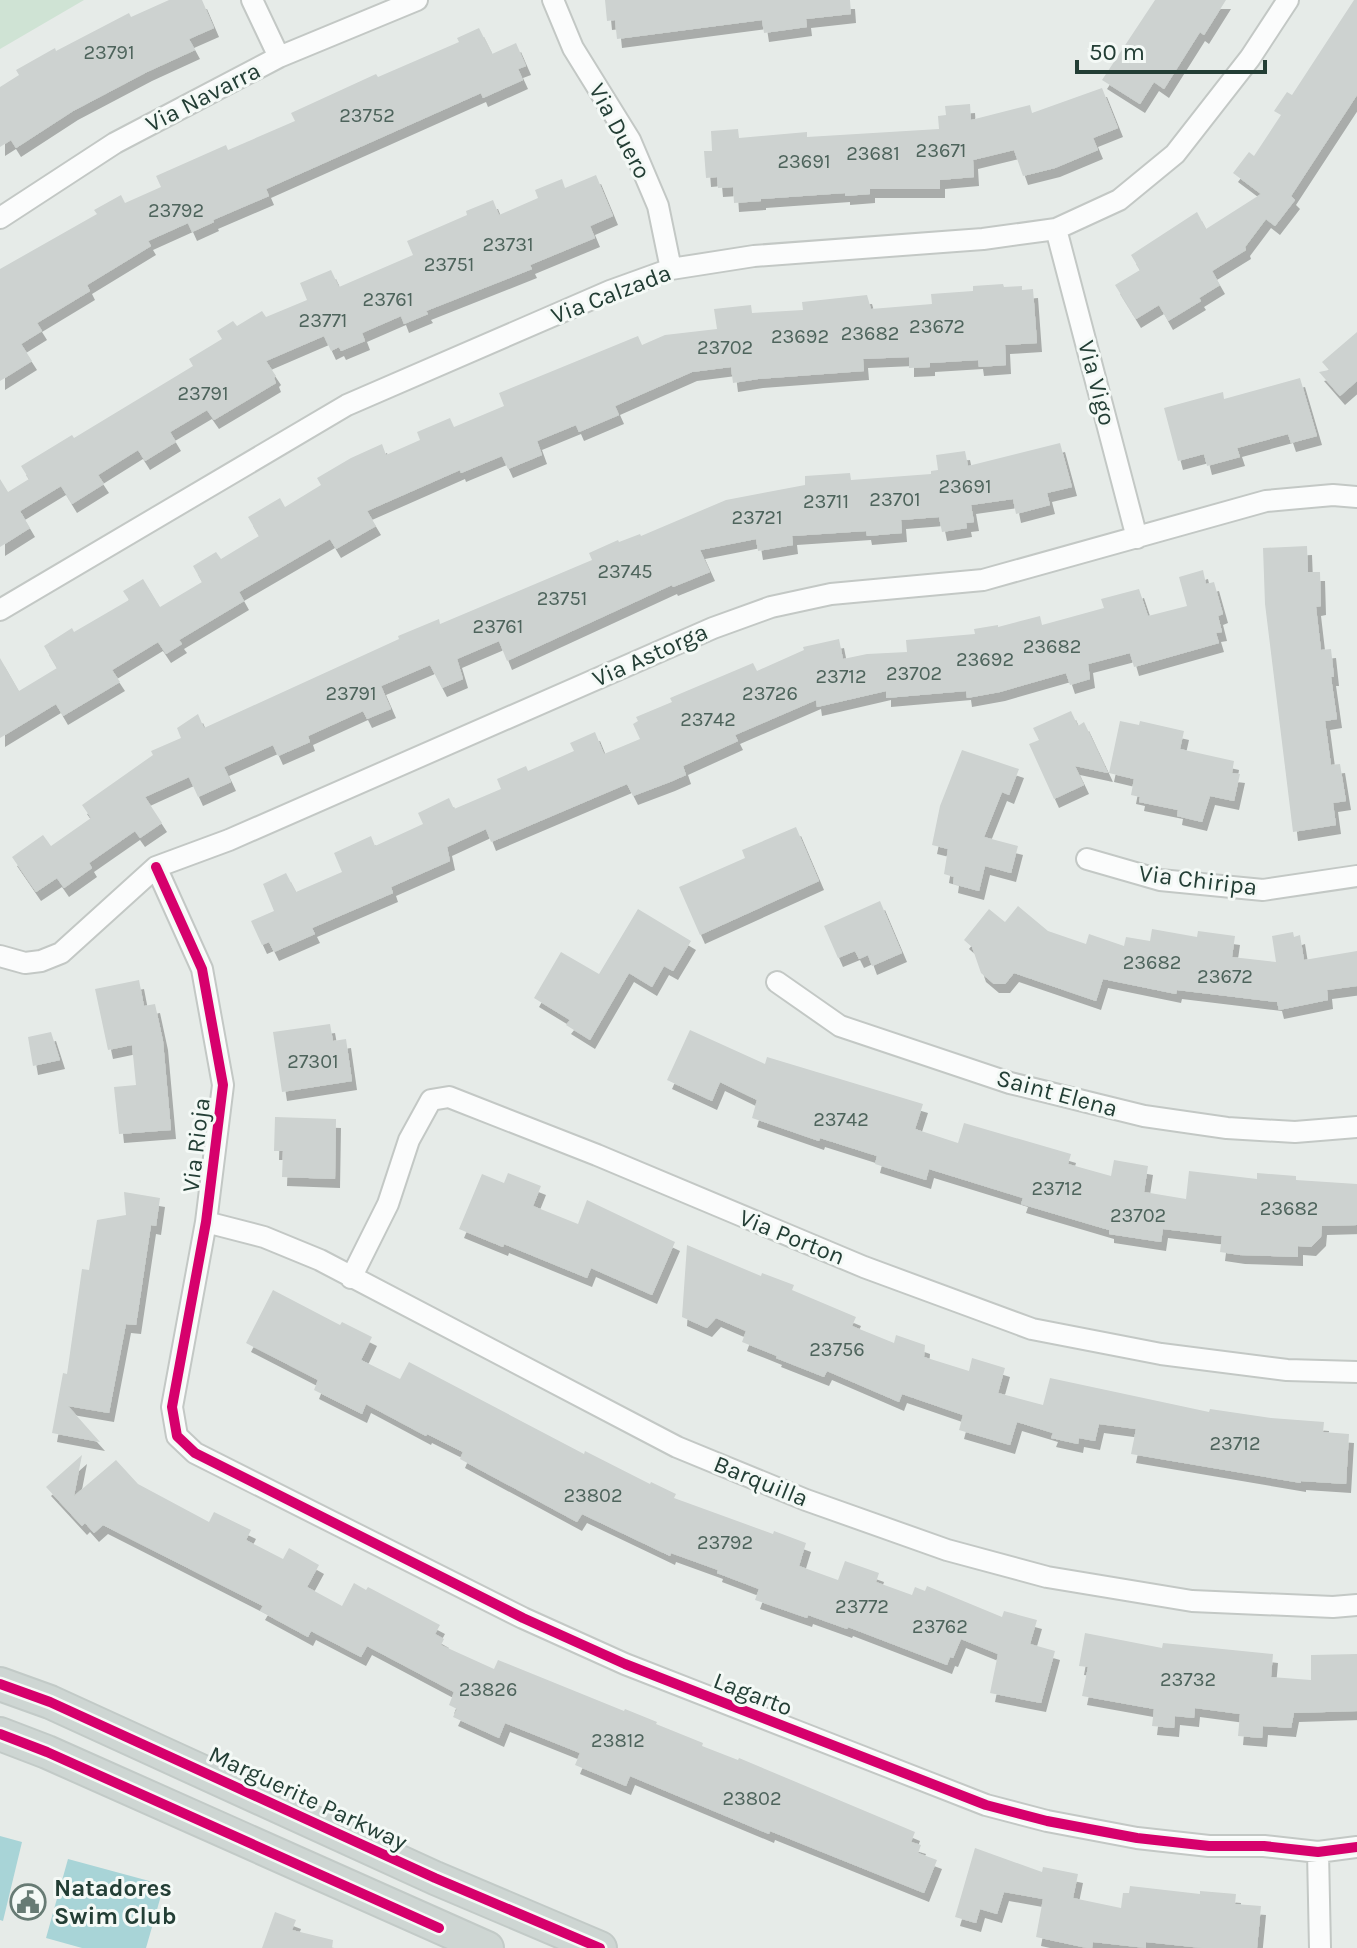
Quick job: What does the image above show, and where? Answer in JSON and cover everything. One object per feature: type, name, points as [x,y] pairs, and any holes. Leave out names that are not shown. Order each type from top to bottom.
[{"type":"main road","name":"Marguerite Parkway","points":[[0,1684],[50,1702],[435,1878],[600,1948]]},
{"type":"main road","points":[[0,1734],[61,1758],[487,1948]]},
{"type":"street","points":[[252,0],[279,57]]},
{"type":"street","name":"Via Navarra","points":[[0,218],[115,143],[279,57],[417,0]]},
{"type":"street","name":"Via Duero","points":[[553,0],[573,48],[630,140],[658,206],[671,269]]},
{"type":"street","name":"Via Calzada","points":[[0,610],[347,405],[610,291],[671,269],[754,256],[983,239],[1056,229],[1119,200],[1175,154],[1250,58],[1288,0]]},
{"type":"street","name":"Via Vigo","points":[[1056,229],[1137,538]]},
{"type":"street","name":"Via Astorga","points":[[0,956],[25,963],[61,953],[156,867],[229,840],[713,628],[771,607],[831,594],[983,580],[1266,501],[1333,495],[1357,497]]},
{"type":"street","name":"Via Chiripa","points":[[1087,859],[1160,880],[1263,890],[1357,876]]},
{"type":"street","name":"Via Rioja","points":[[156,867],[202,969],[223,1085],[206,1222],[172,1407],[177,1436]]},
{"type":"street","name":"Saint Elena","points":[[777,982],[840,1026],[1010,1083],[1144,1116],[1227,1128],[1295,1132],[1357,1127]]},
{"type":"street","name":"Via Porton","points":[[351,1278],[388,1204],[409,1140],[431,1100],[449,1097],[597,1155],[864,1267],[1032,1329],[1161,1354],[1287,1370],[1357,1372]]},
{"type":"street","name":"Barquilla","points":[[206,1222],[264,1237],[320,1260],[677,1447],[806,1500],[947,1550],[1047,1577],[1192,1601],[1333,1607],[1357,1605]]},
{"type":"street","name":"Lagarto","points":[[177,1436],[195,1453],[523,1618],[625,1664],[986,1805],[1047,1821],[1137,1838],[1209,1846],[1264,1846],[1318,1852],[1357,1847]]},
{"type":"street","points":[[1318,1852],[1320,1948]]},
{"type":"green space","points":[[0,0],[84,0],[0,49]]},
{"type":"water","points":[[0,1836],[22,1842],[3,1921],[0,1920]]},
{"type":"water","points":[[68,1859],[164,1885],[146,1948],[82,1948],[46,1938]]},
{"type":"building","points":[[169,0],[202,0],[214,28],[189,39],[195,50],[73,111],[16,148],[11,140],[0,147],[0,87],[19,75],[16,70],[129,13],[131,17]]},
{"type":"building","points":[[605,0],[850,0],[851,14],[806,19],[807,27],[764,33],[762,20],[617,39],[615,20],[607,21]]},
{"type":"building","points":[[1155,0],[1226,0],[1204,35],[1200,32],[1164,89],[1154,82],[1140,104],[1102,80]]},
{"type":"building","points":[[1354,0],[1357,0],[1357,95],[1291,196],[1295,200],[1275,226],[1266,219],[1245,247],[1246,250],[1212,271],[1220,285],[1199,298],[1201,301],[1168,321],[1159,305],[1136,319],[1115,285],[1140,270],[1131,255],[1197,212],[1206,229],[1261,194],[1233,173],[1249,152],[1254,156],[1281,115],[1274,111],[1287,92],[1292,95]]},
{"type":"building","points":[[479,28],[492,54],[516,43],[526,66],[518,69],[523,80],[483,98],[481,93],[266,189],[269,196],[192,232],[188,223],[148,241],[151,246],[87,285],[90,291],[37,323],[42,331],[21,344],[32,361],[0,381],[0,269],[97,214],[94,210],[121,195],[125,203],[161,187],[156,176],[226,145],[228,150],[295,121],[291,113],[376,74],[378,77],[459,42],[457,38]]},
{"type":"building","points":[[1102,88],[1118,128],[1093,138],[1098,150],[1055,168],[1023,176],[1014,150],[973,160],[974,177],[940,180],[940,189],[870,189],[870,194],[845,196],[845,193],[734,203],[733,187],[718,188],[717,177],[706,178],[704,151],[712,151],[711,131],[738,129],[739,138],[807,132],[807,137],[939,129],[938,116],[946,115],[945,106],[970,104],[971,120],[1030,105],[1032,113]]},
{"type":"building","points":[[596,175],[613,216],[590,226],[595,238],[530,265],[532,269],[426,311],[428,314],[404,324],[401,316],[362,333],[365,341],[341,351],[339,347],[331,351],[324,336],[266,361],[276,376],[276,383],[214,420],[207,410],[170,432],[176,442],[145,461],[138,450],[98,475],[104,484],[72,504],[61,486],[20,511],[30,528],[0,547],[0,479],[8,492],[29,479],[21,466],[72,435],[74,438],[193,366],[189,359],[222,339],[217,331],[233,321],[237,326],[262,311],[266,317],[307,300],[300,283],[331,270],[339,287],[413,255],[407,241],[493,200],[499,215],[538,198],[535,190],[562,179],[565,188]]},
{"type":"building","points":[[1003,284],[1004,287],[1022,286],[1022,290],[1033,289],[1037,343],[1005,345],[1006,365],[979,367],[978,360],[930,363],[930,367],[909,368],[909,357],[863,359],[864,371],[733,383],[731,367],[692,372],[615,406],[619,415],[579,432],[576,425],[537,441],[542,455],[508,469],[502,456],[461,473],[460,470],[367,511],[376,526],[336,549],[330,539],[239,592],[244,601],[179,640],[182,644],[166,654],[158,642],[112,670],[120,682],[63,716],[56,704],[0,738],[0,658],[19,691],[57,668],[44,646],[72,628],[74,632],[129,600],[123,591],[143,579],[160,607],[202,582],[193,566],[216,552],[221,559],[259,536],[248,517],[280,498],[285,507],[321,485],[317,478],[351,458],[382,444],[386,455],[420,440],[417,432],[450,418],[454,427],[504,406],[499,393],[638,336],[642,345],[665,335],[717,329],[714,309],[751,305],[752,313],[803,310],[802,302],[867,295],[871,309],[932,304],[931,294],[973,291],[973,286]]},
{"type":"building","points":[[1357,332],[1357,381],[1340,396],[1319,372],[1329,370],[1322,362]]},
{"type":"building","points":[[1300,378],[1317,436],[1291,443],[1288,434],[1237,448],[1240,457],[1207,466],[1204,454],[1178,461],[1164,408],[1223,392],[1224,399]]},
{"type":"building","points":[[1060,443],[1072,487],[1047,493],[1050,505],[1016,514],[1013,499],[971,505],[974,522],[966,523],[967,528],[942,532],[939,517],[901,520],[902,533],[867,536],[866,531],[792,536],[793,545],[758,551],[756,539],[700,550],[710,572],[672,585],[507,661],[499,641],[457,659],[463,679],[442,688],[430,665],[381,686],[391,709],[367,719],[363,711],[308,736],[310,742],[278,756],[273,745],[224,767],[231,782],[198,797],[189,777],[145,797],[162,823],[140,838],[135,831],[89,863],[92,868],[64,888],[57,878],[36,892],[12,857],[43,835],[51,846],[91,818],[82,805],[153,755],[151,751],[181,738],[177,728],[198,714],[204,728],[399,639],[398,636],[439,619],[440,624],[592,560],[589,553],[618,540],[641,536],[726,500],[805,485],[805,476],[850,473],[851,480],[931,474],[931,471],[938,470],[936,455],[965,451],[968,466]]},
{"type":"building","points":[[1307,546],[1308,572],[1320,572],[1321,606],[1316,607],[1321,650],[1331,649],[1337,719],[1325,721],[1331,765],[1340,764],[1346,801],[1333,803],[1336,825],[1293,832],[1265,604],[1263,548]]},
{"type":"building","points":[[1203,570],[1206,584],[1214,582],[1223,614],[1218,616],[1222,632],[1216,633],[1219,643],[1134,667],[1130,653],[1088,664],[1090,679],[1070,685],[1066,673],[967,698],[966,691],[886,698],[886,691],[817,707],[816,700],[735,735],[738,741],[683,766],[686,775],[670,782],[633,796],[627,784],[491,842],[486,829],[447,847],[450,861],[391,887],[393,893],[312,928],[315,934],[274,952],[269,942],[262,945],[251,921],[274,911],[263,884],[286,873],[296,892],[342,872],[334,853],[371,836],[375,846],[423,824],[418,813],[449,798],[454,809],[501,789],[497,779],[526,766],[528,771],[574,751],[570,743],[595,732],[604,754],[640,739],[633,724],[638,721],[636,717],[672,702],[670,698],[753,663],[757,671],[804,650],[803,647],[839,639],[843,659],[907,652],[906,640],[975,634],[974,629],[998,627],[1040,616],[1042,625],[1104,608],[1101,599],[1139,589],[1148,616],[1187,606],[1179,577]]},
{"type":"building","points":[[1071,711],[1078,726],[1084,722],[1108,773],[1075,766],[1084,785],[1054,799],[1029,744],[1039,740],[1033,728]]},
{"type":"building","points":[[1120,721],[1139,725],[1140,721],[1184,731],[1180,749],[1234,761],[1232,773],[1240,774],[1234,801],[1210,796],[1202,822],[1177,816],[1178,810],[1139,802],[1140,797],[1131,795],[1134,779],[1109,773]]},
{"type":"building","points":[[962,750],[1019,769],[1009,795],[1002,792],[984,837],[1018,846],[1011,873],[985,866],[979,891],[953,884],[954,877],[944,874],[948,849],[932,845],[940,806]]},
{"type":"building","points":[[796,827],[819,881],[700,935],[679,887],[745,858],[742,850]]},
{"type":"building","points":[[880,901],[902,953],[872,966],[868,955],[859,959],[855,951],[838,958],[824,926]]},
{"type":"building","points":[[1018,906],[1048,931],[1086,944],[1089,934],[1124,946],[1126,937],[1150,941],[1152,929],[1197,937],[1198,931],[1235,936],[1232,957],[1276,962],[1272,936],[1293,932],[1294,937],[1300,935],[1304,960],[1357,951],[1357,986],[1327,990],[1328,1000],[1279,1010],[1277,1002],[1177,990],[1176,994],[1103,979],[1096,1001],[1014,973],[1005,984],[994,984],[981,973],[972,947],[964,940],[989,909],[1005,922]]},
{"type":"building","points":[[638,909],[691,941],[673,971],[664,966],[652,987],[629,973],[590,1040],[566,1025],[570,1020],[534,998],[561,952],[599,974]]},
{"type":"building","points":[[139,980],[144,1006],[155,1004],[163,1041],[171,1130],[119,1134],[114,1087],[136,1085],[132,1045],[108,1050],[95,989]]},
{"type":"building","points":[[330,1024],[333,1041],[346,1039],[352,1081],[282,1092],[273,1032]]},
{"type":"building","points":[[690,1030],[765,1064],[767,1057],[923,1104],[915,1129],[958,1143],[964,1123],[1071,1154],[1068,1164],[1111,1176],[1114,1160],[1148,1166],[1144,1192],[1186,1199],[1189,1171],[1257,1179],[1257,1173],[1296,1176],[1296,1180],[1357,1184],[1357,1225],[1322,1226],[1321,1237],[1311,1247],[1298,1246],[1298,1257],[1220,1252],[1222,1236],[1163,1229],[1161,1242],[1109,1234],[1109,1230],[1021,1204],[1023,1198],[929,1169],[926,1180],[875,1164],[877,1156],[820,1138],[819,1141],[752,1118],[757,1100],[720,1082],[712,1101],[667,1080]]},
{"type":"building","points":[[51,1032],[60,1060],[33,1066],[28,1037]]},
{"type":"building","points":[[275,1117],[336,1119],[335,1179],[282,1177],[283,1151],[274,1151]]},
{"type":"building","points":[[508,1173],[541,1186],[533,1206],[578,1224],[587,1200],[675,1242],[652,1295],[591,1268],[587,1278],[459,1229],[482,1174],[504,1183]]},
{"type":"building","points":[[124,1192],[160,1198],[156,1226],[151,1225],[136,1325],[126,1324],[109,1413],[68,1406],[100,1442],[52,1433],[63,1373],[67,1374],[82,1269],[89,1270],[97,1220],[126,1215]]},
{"type":"building","points":[[687,1245],[761,1276],[762,1273],[794,1285],[792,1290],[856,1317],[852,1326],[894,1343],[896,1335],[925,1345],[924,1357],[969,1371],[972,1358],[1005,1368],[998,1393],[1043,1405],[1050,1378],[1209,1412],[1210,1409],[1324,1422],[1323,1432],[1349,1434],[1346,1484],[1301,1483],[1131,1454],[1136,1429],[1099,1424],[1095,1441],[1079,1438],[1078,1444],[1051,1438],[1053,1433],[1017,1422],[1010,1445],[959,1430],[963,1415],[902,1394],[899,1402],[827,1371],[824,1377],[742,1342],[746,1331],[716,1318],[707,1328],[682,1317]]},
{"type":"building","points":[[273,1290],[340,1325],[342,1322],[372,1337],[361,1360],[400,1379],[409,1362],[584,1454],[585,1451],[676,1494],[674,1498],[806,1543],[799,1566],[838,1580],[845,1561],[879,1573],[876,1582],[912,1595],[915,1587],[925,1591],[927,1586],[1002,1617],[1004,1611],[1037,1620],[1030,1644],[1055,1651],[1041,1703],[990,1693],[998,1654],[961,1639],[947,1665],[848,1627],[808,1615],[807,1618],[755,1600],[759,1589],[717,1573],[718,1570],[671,1553],[670,1556],[582,1514],[577,1522],[460,1459],[463,1452],[366,1404],[362,1414],[314,1390],[318,1380],[246,1343]]},
{"type":"building","points":[[82,1455],[74,1496],[116,1460],[138,1484],[209,1522],[214,1512],[251,1530],[246,1540],[283,1559],[289,1548],[319,1565],[307,1587],[342,1606],[354,1583],[366,1590],[368,1587],[440,1625],[435,1634],[444,1639],[441,1645],[494,1669],[498,1660],[625,1709],[703,1743],[702,1746],[739,1758],[915,1832],[911,1842],[921,1845],[918,1853],[937,1860],[924,1893],[770,1831],[769,1834],[630,1776],[626,1786],[575,1765],[580,1753],[505,1723],[499,1738],[453,1717],[457,1709],[449,1705],[454,1692],[367,1646],[361,1657],[311,1631],[308,1637],[260,1611],[263,1606],[103,1525],[94,1533],[85,1523],[82,1526],[46,1487]]},
{"type":"building","points":[[1085,1633],[1162,1648],[1163,1643],[1273,1654],[1271,1677],[1311,1680],[1311,1655],[1357,1654],[1357,1711],[1294,1713],[1291,1728],[1263,1726],[1262,1738],[1238,1736],[1240,1714],[1195,1708],[1194,1718],[1175,1716],[1174,1728],[1152,1726],[1154,1709],[1082,1696],[1088,1667],[1079,1666]]},
{"type":"building","points":[[975,1848],[1042,1872],[1043,1867],[1078,1874],[1073,1898],[1121,1908],[1123,1893],[1129,1893],[1130,1886],[1200,1894],[1200,1891],[1236,1894],[1235,1904],[1261,1906],[1257,1948],[1202,1948],[1146,1942],[1146,1948],[1093,1942],[1092,1948],[1087,1948],[1036,1937],[1043,1899],[1004,1892],[997,1914],[980,1909],[976,1923],[955,1917]]},
{"type":"building","points":[[275,1912],[296,1920],[292,1930],[333,1940],[332,1948],[262,1948]]},
{"type":"cycle path","points":[[156,867],[202,969],[223,1085],[206,1222],[172,1407],[177,1436],[195,1453],[523,1618],[625,1664],[986,1805],[1047,1821],[1137,1838],[1209,1846],[1264,1846],[1318,1852],[1357,1847]]},
{"type":"cycle path","points":[[0,1684],[50,1702],[435,1878],[600,1948]]},
{"type":"cycle path","points":[[0,1734],[47,1752],[439,1928]]},
{"type":"place","name":"Natadores Swim Club","points":[[28,1902]]}]
